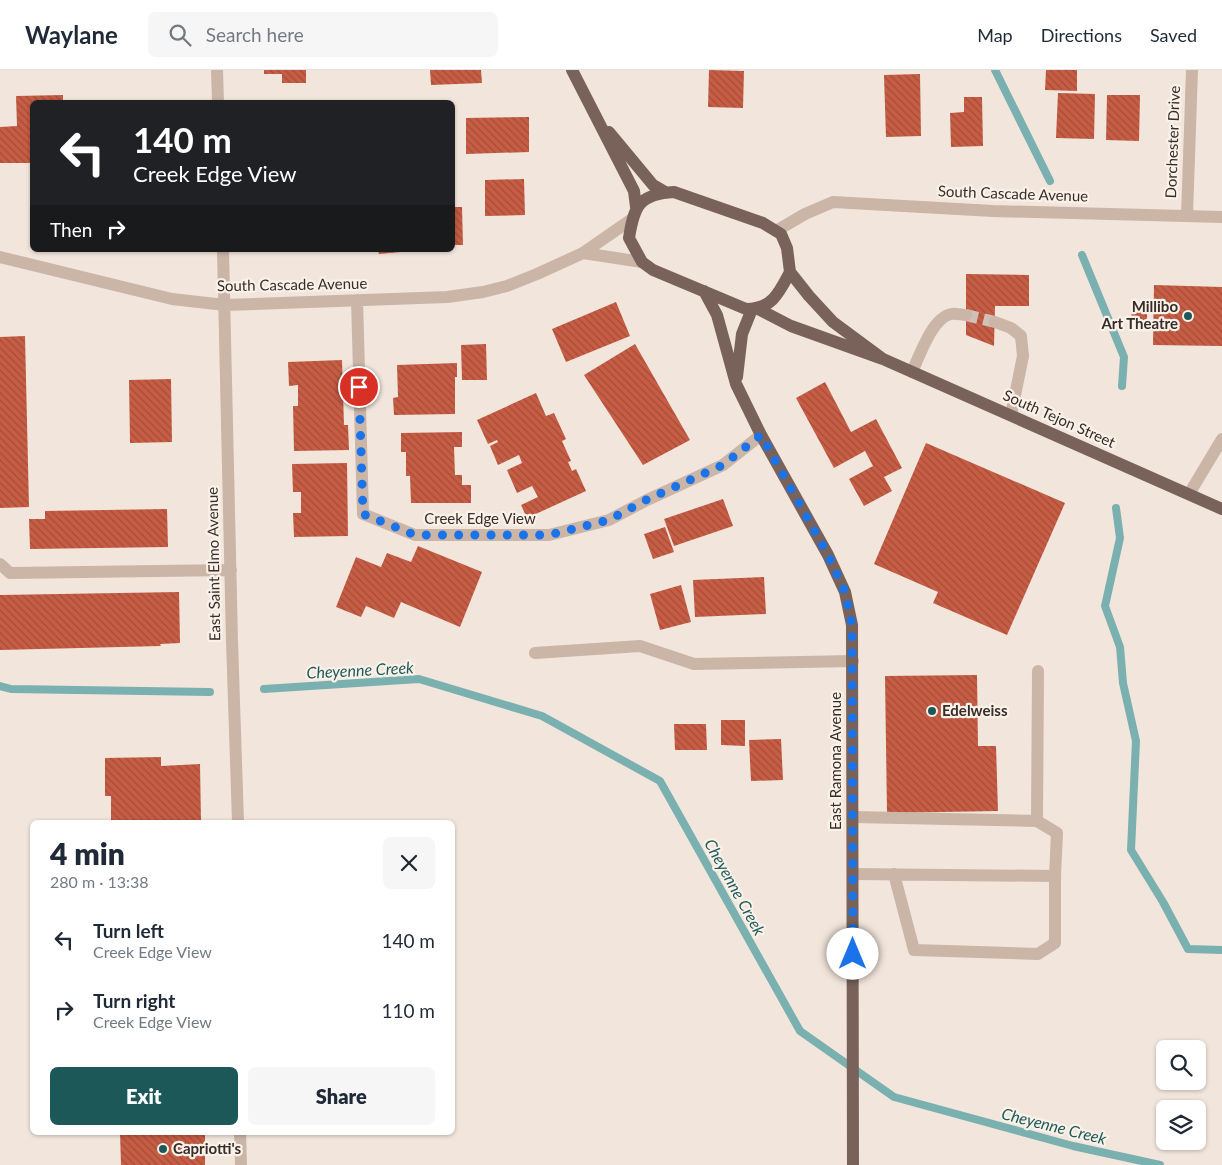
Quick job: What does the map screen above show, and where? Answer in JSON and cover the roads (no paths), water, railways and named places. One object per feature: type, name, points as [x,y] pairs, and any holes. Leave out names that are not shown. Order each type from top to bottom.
[{"type":"main road","points":[[572,70],[634,191],[634,213],[629,238],[642,262],[674,280],[746,309],[755,309],[770,304],[790,272]]},
{"type":"main road","points":[[595,114],[653,184],[665,192]]},
{"type":"main road","points":[[634,213],[647,198],[665,192],[674,192],[763,223],[781,234],[787,248],[790,272],[833,322],[883,359]]},
{"type":"main road","name":"East Ramona Avenue","points":[[704,291],[716,315],[736,384],[761,435],[828,555],[845,592],[852,625],[853,1165]]},
{"type":"main road","points":[[755,309],[791,326],[883,359]]},
{"type":"main road","points":[[736,384],[742,334],[755,309]]},
{"type":"main road","name":"South Tejon Street","points":[[883,359],[1222,509]]},
{"type":"street","points":[[217,70],[218,100]]},
{"type":"street","name":"Dorchester Drive","points":[[1187,215],[1192,70]]},
{"type":"street","name":"South Cascade Avenue","points":[[776,231],[805,214],[833,202],[993,211],[1222,217]]},
{"type":"street","name":"South Cascade Avenue","points":[[0,257],[172,299],[225,305],[447,297],[483,292],[521,280],[582,253],[634,213]]},
{"type":"street","name":"East Saint Elmo Avenue","points":[[223,252],[238,820]]},
{"type":"street","points":[[582,253],[642,262]]},
{"type":"street","name":"Creek Edge View","points":[[357,300],[363,514],[415,535],[549,535],[609,520],[646,500],[723,465],[761,435]]},
{"type":"street","points":[[912,372],[928,336],[940,319],[952,313],[966,315]]},
{"type":"street","points":[[995,322],[1011,328],[1021,336],[1023,356],[1011,414]]},
{"type":"street","points":[[1188,494],[1222,439]]},
{"type":"street","points":[[0,564],[10,573],[230,570]]},
{"type":"street","points":[[535,653],[640,646],[694,664],[853,661]]},
{"type":"street","points":[[1037,821],[1038,671]]},
{"type":"street","points":[[853,817],[1037,821],[1057,833],[1054,943],[1038,954],[914,950],[894,874]]},
{"type":"street","points":[[853,874],[1055,876]]},
{"type":"street","points":[[240,1135],[241,1165]]},
{"type":"waterway","points":[[995,70],[1050,181]]},
{"type":"waterway","points":[[1082,255],[1124,357],[1122,386]]},
{"type":"waterway","points":[[1116,508],[1120,538],[1105,606],[1120,647],[1123,683],[1136,741],[1131,850],[1163,902],[1188,949],[1222,950]]},
{"type":"waterway","name":"Cheyenne Creek","points":[[264,689],[419,679],[542,716],[660,781],[800,1031],[894,1097],[1073,1146],[1160,1165]]},
{"type":"waterway","name":"Cheyenne Creek","points":[[0,686],[11,689],[210,692]]},
{"type":"tunnel","points":[[966,315],[995,322]]},
{"type":"place","name":"Millibo Art Theatre","points":[[1188,316]]},
{"type":"place","name":"Edelweiss","points":[[932,711]]},
{"type":"place","name":"Capriotti's","points":[[163,1149]]}]
